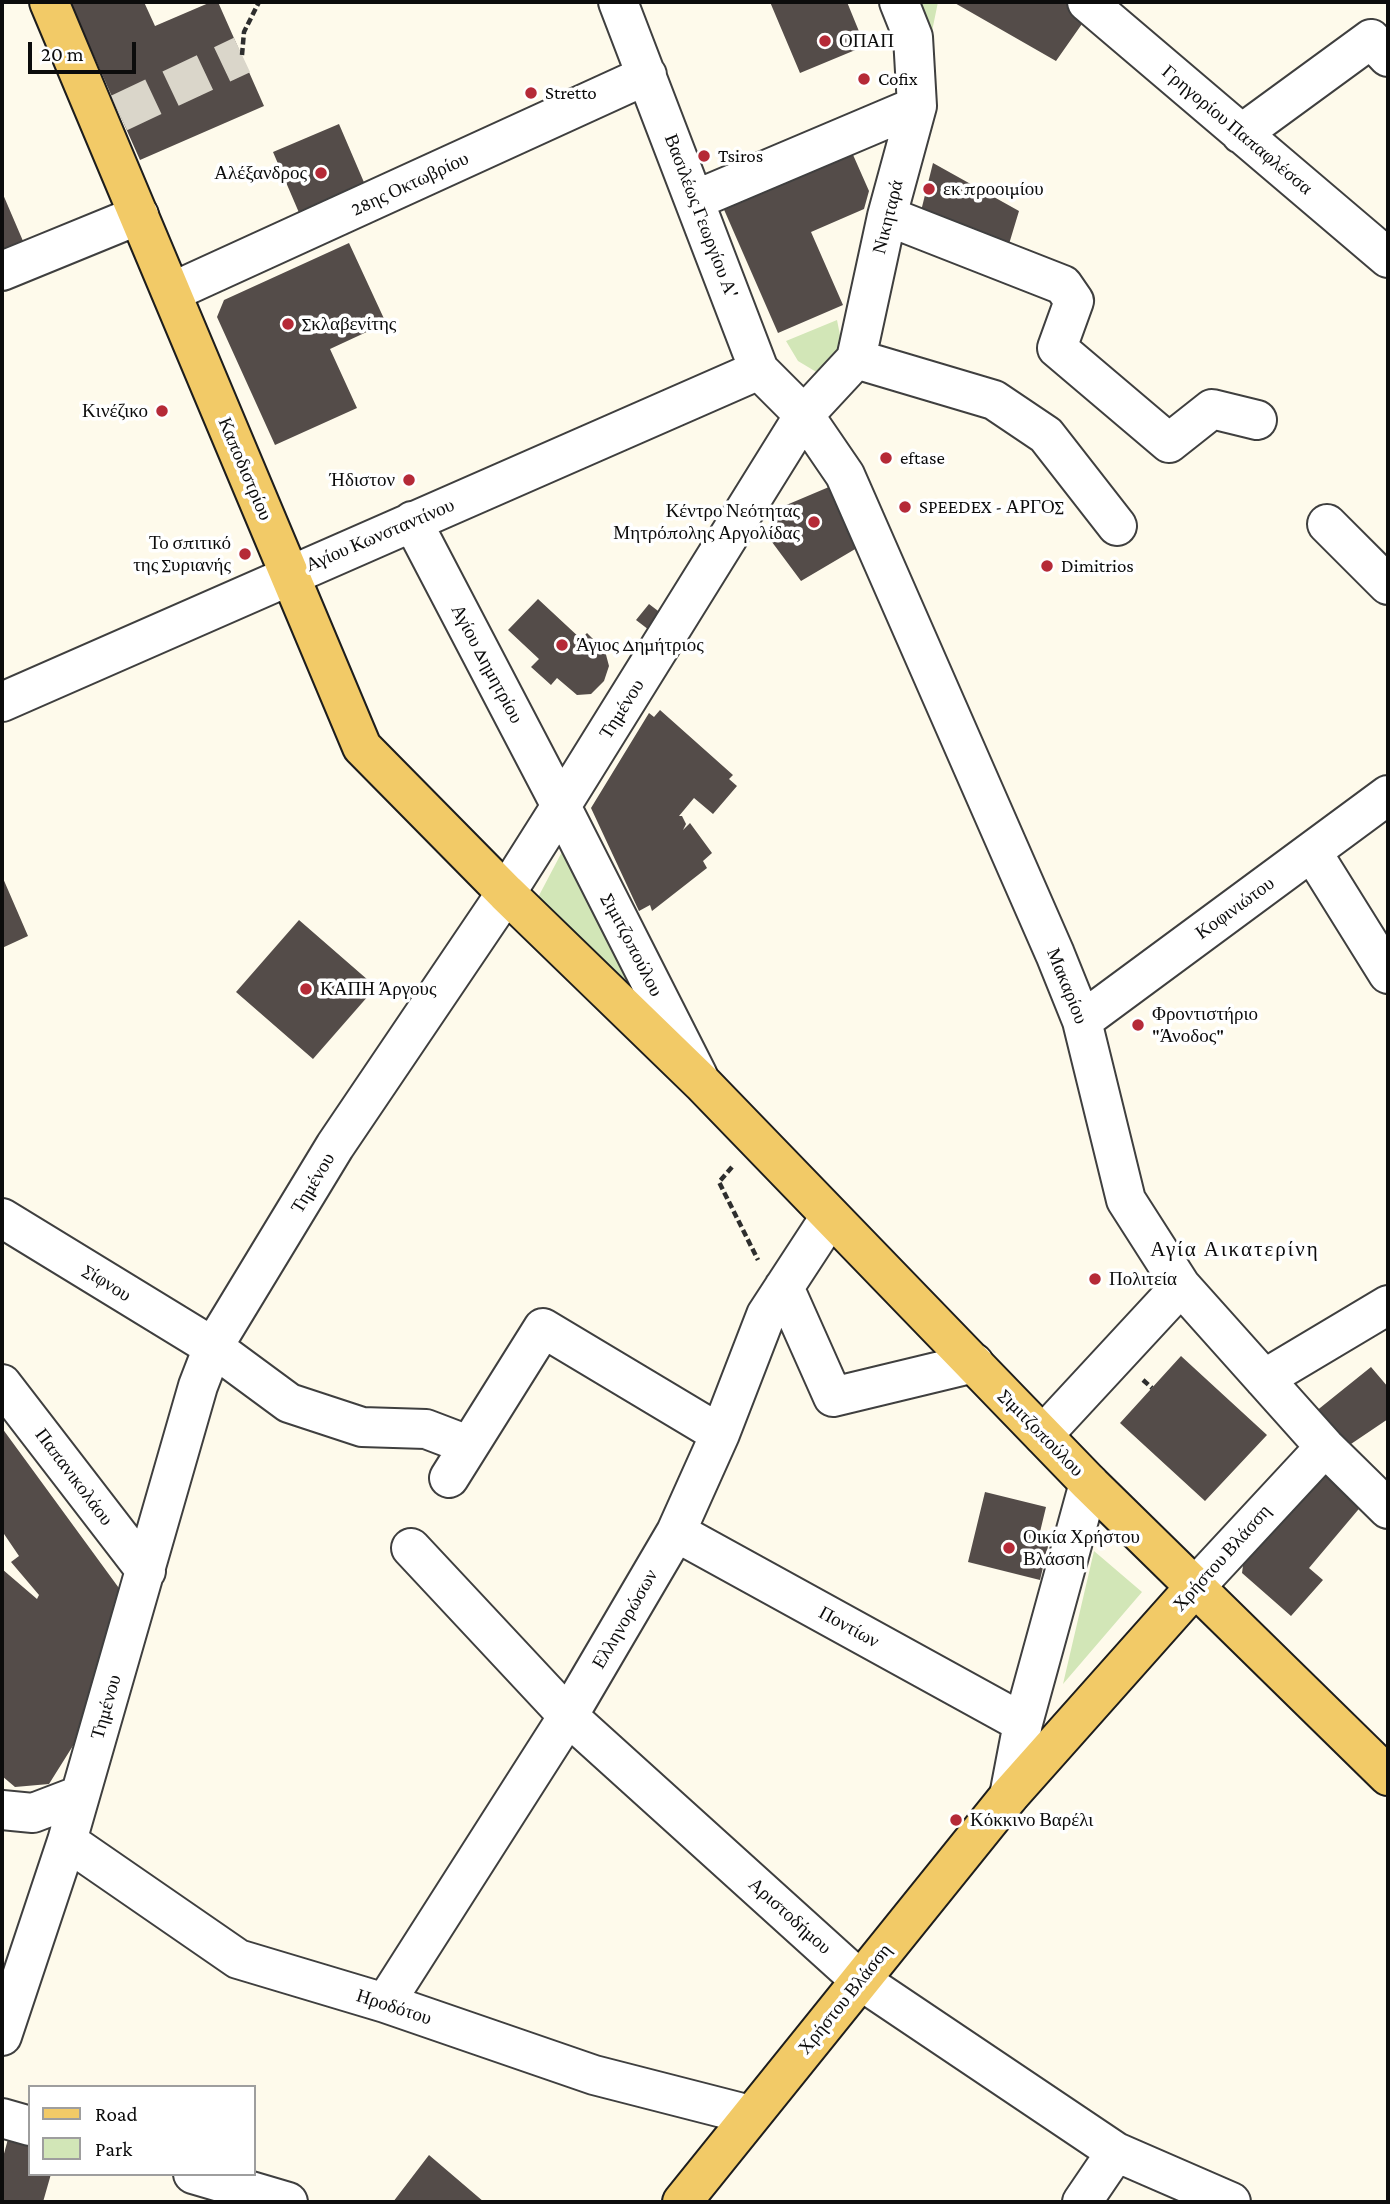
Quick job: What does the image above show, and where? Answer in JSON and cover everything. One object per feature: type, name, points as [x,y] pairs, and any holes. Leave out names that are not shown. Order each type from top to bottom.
[{"type":"main road","name":"Καποδιστρίου","points":[[49,2],[109,117],[139,215],[362,747],[506,893]]},
{"type":"main road","name":"Σιμιτζοπούλου","points":[[506,893],[702,1083],[1089,1483],[1388,1776]]},
{"type":"main road","name":"Χρήστου Βλάσση","points":[[682,2202],[1009,1796],[1195,1587]]},
{"type":"street","name":"Βασιλέως Γεωργίου Α'","points":[[618,2],[759,370],[804,415]]},
{"type":"street","name":"Νικηταρά","points":[[856,359],[887,216],[917,106],[913,37],[899,2]]},
{"type":"street","name":"Γρηγορίου Παπαφλέσσα","points":[[1087,2],[1388,258]]},
{"type":"street","points":[[1241,134],[1371,38],[1388,57]]},
{"type":"street","name":"28ης Οκτωβρίου","points":[[172,292],[647,75]]},
{"type":"street","points":[[695,200],[917,106]]},
{"type":"street","points":[[2,271],[139,215]]},
{"type":"street","points":[[887,216],[1063,285],[1074,300],[1056,348],[1169,443],[1212,409],[1257,420]]},
{"type":"street","points":[[804,415],[856,359],[994,400],[1046,435],[1117,526]]},
{"type":"street","name":"Αγίου Κωνσταντίνου","points":[[2,702],[759,370]]},
{"type":"street","name":"Τημένου","points":[[2,2036],[66,1841],[198,1387],[213,1347],[335,1146],[506,893],[804,415]]},
{"type":"street","name":"Μακαρίου","points":[[804,415],[845,475],[1082,1021],[1126,1200],[1181,1286],[1325,1447],[1388,1509]]},
{"type":"street","name":"Αγίου Δημητρίου","points":[[412,521],[561,806]]},
{"type":"street","points":[[1327,524],[1388,585]]},
{"type":"street","name":"Κοφινιώτου","points":[[1082,1021],[1388,795]]},
{"type":"street","name":"Σιμιτζοπούλου","points":[[561,806],[702,1083]]},
{"type":"street","points":[[1311,852],[1388,974]]},
{"type":"street","name":"Ελληνορώσων","points":[[385,2003],[568,1716],[676,1532],[720,1434],[766,1315],[830,1217]]},
{"type":"street","name":"Σίφνου","points":[[2,1218],[213,1347],[289,1403],[362,1427],[426,1429],[468,1445]]},
{"type":"street","points":[[1043,1435],[1181,1286]]},
{"type":"street","points":[[780,1293],[833,1397],[974,1363]]},
{"type":"street","points":[[1264,1379],[1388,1305]]},
{"type":"street","points":[[449,1478],[542,1328],[720,1434]]},
{"type":"street","name":"Παπανικολάου","points":[[2,1384],[146,1571]]},
{"type":"street","name":"Χρήστου Βλάσση","points":[[1195,1587],[1325,1447]]},
{"type":"street","name":"Χρήστου Βλάσση","points":[[1009,1796],[1023,1723],[1089,1483]]},
{"type":"street","name":"Ποντίων","points":[[676,1532],[1023,1723]]},
{"type":"street","name":"Αριστοδήμου","points":[[411,1548],[568,1716],[860,1980],[1116,2152],[1231,2202]]},
{"type":"street","points":[[2,1810],[33,1813],[80,1795]]},
{"type":"street","name":"Ηροδότου","points":[[66,1841],[238,1959],[385,2003],[594,2075],[750,2115]]},
{"type":"street","points":[[2,2118],[28,2125]]},
{"type":"street","points":[[1082,2202],[1116,2152]]},
{"type":"street","points":[[200,2176],[288,2202]]},
{"type":"path","points":[[242,55],[244,32],[259,2]]},
{"type":"path","points":[[755,1140],[719,1181],[780,1293]]},
{"type":"green space","points":[[911,2],[938,2],[929,46]]},
{"type":"green space","points":[[837,320],[841,340],[834,358],[818,373],[798,361],[786,341]]},
{"type":"green space","points":[[564,848],[635,995],[534,905]]},
{"type":"green space","points":[[1094,1551],[1142,1592],[1063,1684]]},
{"type":"building","points":[[70,2],[144,2],[155,26],[211,2],[218,2],[264,106],[140,160]]},
{"type":"building","name":"ΟΠΑΠ","points":[[770,2],[847,2],[865,46],[800,73]]},
{"type":"building","points":[[953,2],[1081,2],[1091,11],[1056,61]]},
{"type":"building","name":"Αλέξανδρος","points":[[339,124],[369,194],[303,222],[273,152]]},
{"type":"building","points":[[850,148],[869,191],[864,209],[811,232],[843,305],[778,333],[722,205]]},
{"type":"building","points":[[933,163],[1019,211],[1006,254],[919,219]]},
{"type":"building","points":[[2,192],[26,248],[2,258]]},
{"type":"building","points":[[349,243],[386,323],[330,349],[357,408],[275,445],[217,317],[224,300]]},
{"type":"building","name":"Κέντρο Νεότητας Μητρόπολης Αργολίδας","points":[[836,484],[862,545],[801,581],[769,538],[784,506]]},
{"type":"building","name":"Άγιος Δημήτριος","points":[[538,599],[581,639],[587,633],[605,651],[609,666],[604,681],[591,694],[577,695],[557,678],[551,685],[531,667],[539,659],[508,630]]},
{"type":"building","points":[[649,604],[666,617],[653,633],[636,620]]},
{"type":"building","points":[[660,710],[733,775],[729,779],[737,786],[713,814],[694,798],[679,816],[682,816],[686,824],[683,830],[690,823],[712,853],[703,861],[707,868],[652,911],[650,905],[639,911],[591,808],[649,713],[654,717]]},
{"type":"building","points":[[2,876],[28,936],[2,948]]},
{"type":"building","name":"ΚΑΠΗ Άργους","points":[[299,920],[376,987],[313,1059],[236,992]]},
{"type":"building","points":[[1181,1356],[1267,1435],[1205,1501],[1120,1423]]},
{"type":"building","points":[[1371,1367],[1388,1387],[1388,1419],[1348,1446],[1315,1412]]},
{"type":"building","points":[[2,1428],[124,1595],[91,1717],[49,1784],[15,1787],[2,1776],[2,1569],[37,1599],[39,1595],[11,1562],[19,1556],[2,1531]]},
{"type":"building","points":[[1326,1465],[1363,1504],[1309,1568],[1323,1580],[1291,1616],[1242,1573],[1244,1558]]},
{"type":"building","name":"Οικία Χρήστου Βλάσση","points":[[985,1492],[1046,1507],[1040,1532],[1051,1534],[1040,1580],[968,1562]]},
{"type":"building","points":[[8,2139],[28,2144],[28,2176],[50,2176],[43,2202],[2,2202],[2,2161]]},
{"type":"building","points":[[429,2155],[484,2202],[393,2202]]},
{"type":"tunnel","points":[[119,113],[242,55]]},
{"type":"place","name":"ΟΠΑΠ","points":[[825,41]]},
{"type":"place","name":"Cofix","points":[[864,79]]},
{"type":"place","name":"Stretto","points":[[531,93]]},
{"type":"place","name":"Tsiros","points":[[704,156]]},
{"type":"place","name":"Αλέξανδρος","points":[[321,173]]},
{"type":"place","name":"εκ προοιμίου","points":[[929,189]]},
{"type":"place","name":"Σκλαβενίτης","points":[[288,324]]},
{"type":"place","name":"Κινέζικο","points":[[162,411]]},
{"type":"place","name":"eftase","points":[[886,458]]},
{"type":"place","name":"Ήδιστον","points":[[409,480]]},
{"type":"place","name":"SPEEDEX - ΑΡΓΟΣ","points":[[905,507]]},
{"type":"place","name":"Κέντρο Νεότητας Μητρόπολης Αργολίδας","points":[[814,522]]},
{"type":"place","name":"Το σπιτικό της Συριανής","points":[[245,554]]},
{"type":"place","name":"Dimitrios","points":[[1047,566]]},
{"type":"place","name":"Άγιος Δημήτριος","points":[[562,645]]},
{"type":"place","name":"ΚΑΠΗ Άργους","points":[[306,989]]},
{"type":"place","name":"Φροντιστήριο \"Άνοδος\"","points":[[1138,1025]]},
{"type":"place","name":"Πολιτεία","points":[[1095,1279]]},
{"type":"place","name":"Οικία Χρήστου Βλάσση","points":[[1009,1548]]},
{"type":"place","name":"Κόκκινο Βαρέλι","points":[[956,1820]]},
{"type":"district","name":"Αγία Αικατερίνη","points":[[1235,1250]]}]
